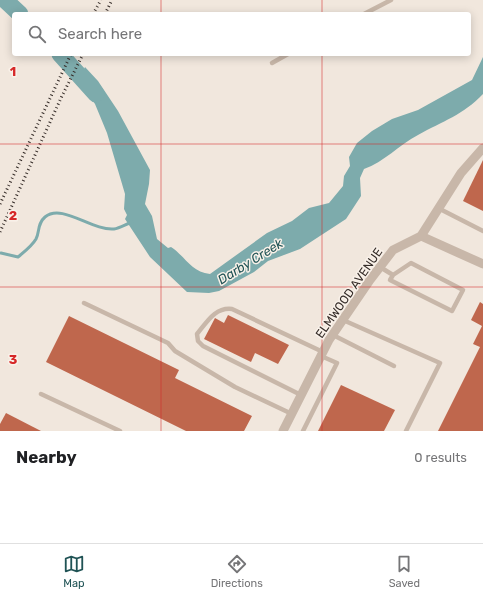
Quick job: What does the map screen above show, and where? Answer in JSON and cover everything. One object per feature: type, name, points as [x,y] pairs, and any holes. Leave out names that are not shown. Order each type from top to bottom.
[{"type":"street","points":[[483,148],[461,173],[421,236],[483,264]]},
{"type":"street","name":"ELMWOOD AVENUE","points":[[283,431],[333,334],[393,250],[421,236]]},
{"type":"lane","points":[[368,12],[391,0]]},
{"type":"lane","points":[[272,63],[284,56]]},
{"type":"lane","points":[[438,208],[483,231]]},
{"type":"lane","points":[[411,263],[463,290],[452,311],[390,280],[393,275],[411,263]]},
{"type":"lane","points":[[380,268],[393,275]]},
{"type":"lane","points":[[84,303],[168,343],[175,351],[235,388],[292,414]]},
{"type":"lane","points":[[302,395],[203,346],[198,341],[198,334],[215,312],[223,308],[232,309],[322,354],[336,363],[303,431]]},
{"type":"lane","points":[[343,320],[440,363],[406,431]]},
{"type":"lane","points":[[333,334],[394,366]]},
{"type":"lane","points":[[41,394],[120,431]]},
{"type":"water","points":[[483,57],[483,94],[460,113],[411,139],[378,162],[364,169],[360,178],[361,196],[346,219],[300,249],[268,261],[254,272],[219,291],[209,293],[187,292],[150,257],[125,219],[127,215],[124,209],[125,194],[107,133],[95,104],[79,80],[85,67],[98,81],[118,111],[150,170],[145,204],[152,216],[157,239],[168,248],[171,247],[193,267],[203,273],[210,274],[267,233],[292,221],[309,208],[329,203],[343,186],[344,176],[350,166],[349,157],[357,143],[372,131],[392,119],[418,110],[472,80]]},
{"type":"building","points":[[483,160],[483,211],[463,201]]},
{"type":"building","points":[[480,302],[483,304],[483,431],[438,431],[480,347],[473,344],[482,326],[471,320]]},
{"type":"building","points":[[228,315],[289,345],[278,364],[255,353],[251,362],[204,339],[215,318],[224,323]]},
{"type":"building","points":[[69,316],[179,370],[175,378],[252,416],[244,431],[186,431],[46,362]]},
{"type":"building","points":[[341,385],[395,410],[384,431],[318,431]]},
{"type":"building","points":[[6,413],[41,431],[0,431],[0,424]]},
{"type":"waterway","name":"Darby Creek","points":[[5,0],[18,12]]},
{"type":"waterway","name":"Darby Creek","points":[[62,56],[96,94]]},
{"type":"waterway","points":[[1,253],[18,257],[34,242],[42,220],[52,214],[60,213],[69,215],[96,226],[114,229],[132,222]]},
{"type":"railway","points":[[94,12],[101,0]]},
{"type":"railway","points":[[106,12],[112,0]]},
{"type":"railway","points":[[0,204],[70,56]]},
{"type":"railway","points":[[0,232],[61,98],[82,56]]}]
